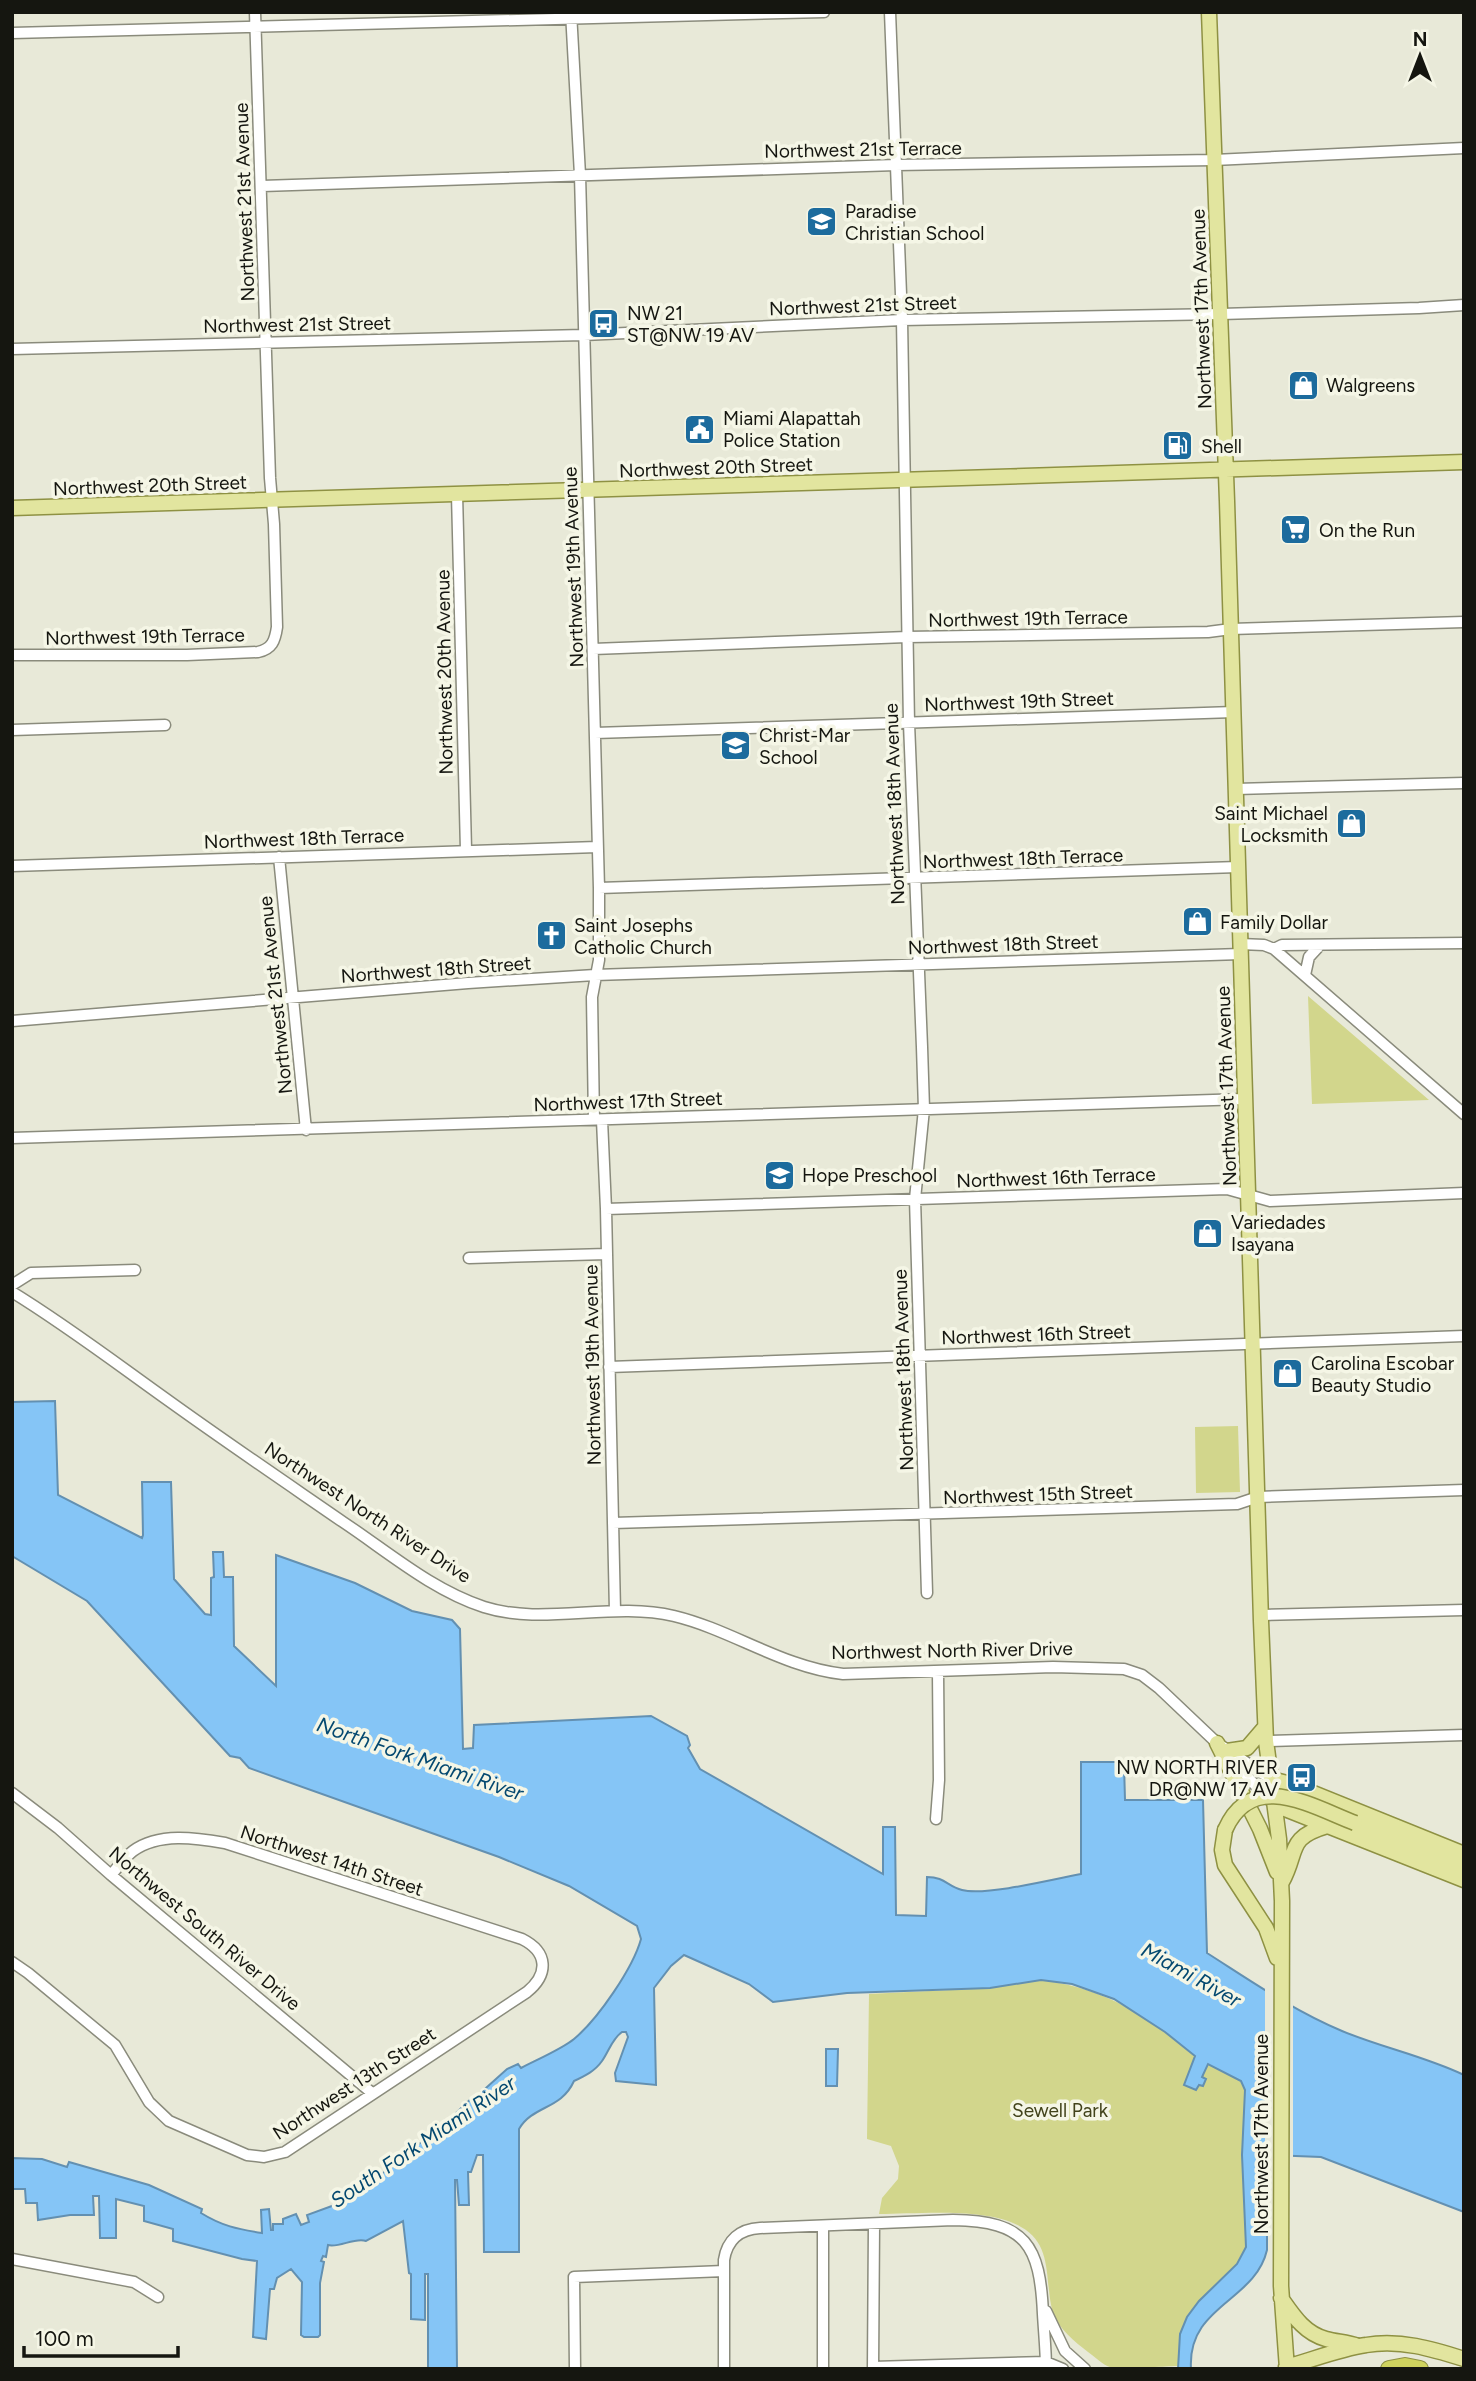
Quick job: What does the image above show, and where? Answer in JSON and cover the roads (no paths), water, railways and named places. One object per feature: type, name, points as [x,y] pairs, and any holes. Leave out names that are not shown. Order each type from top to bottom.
[{"type":"highway","points":[[1389,2369],[1405,2366],[1420,2369]]},
{"type":"main road","name":"Northwest 17th Avenue","points":[[1209,12],[1234,712],[1261,1615],[1266,1734],[1282,1883],[1280,2158],[1284,2368]]},
{"type":"main road","name":"Northwest 20th Street","points":[[12,508],[1464,462]]},
{"type":"main road","points":[[1266,1734],[1247,1748],[1222,1747],[1282,1883]]},
{"type":"main road","name":"Northwest North River Drive","points":[[1270,1779],[1291,1784],[1464,1854]]},
{"type":"main road","points":[[1280,1974],[1276,1953],[1266,1928],[1225,1865],[1222,1850],[1225,1830],[1233,1816],[1244,1805],[1271,1795],[1287,1797],[1464,1866]]},
{"type":"main road","name":"Northwest North River Drive","points":[[1275,1805],[1464,1880]]},
{"type":"main road","points":[[1282,1883],[1297,1841],[1308,1833],[1327,1826]]},
{"type":"main road","points":[[1281,2298],[1299,2323],[1311,2332],[1325,2339],[1358,2346]]},
{"type":"main road","points":[[1284,2368],[1358,2346],[1402,2344],[1464,2358]]},
{"type":"street","name":"Northwest 21st Avenue","points":[[256,12],[265,342],[277,627],[274,642]]},
{"type":"street","points":[[12,33],[571,15],[824,12]]},
{"type":"street","name":"Northwest 18th Avenue","points":[[890,12],[902,320],[909,723],[923,1109],[915,1199],[927,1593]]},
{"type":"street","name":"Northwest 19th Avenue","points":[[571,15],[580,175],[599,888],[599,960],[592,997],[598,1120],[606,1209],[615,1611]]},
{"type":"street","name":"Northwest 21st Terrace","points":[[262,186],[896,165],[1214,160],[1464,148]]},
{"type":"street","name":"Northwest 21st Street","points":[[12,349],[584,335],[902,320],[1221,314],[1464,305]]},
{"type":"street","name":"Northwest 20th Avenue","points":[[457,494],[466,850]]},
{"type":"street","name":"Northwest 19th Terrace","points":[[593,649],[907,637],[1464,622]]},
{"type":"street","name":"Northwest 19th Terrace","points":[[12,655],[187,655],[258,652],[265,651],[274,642]]},
{"type":"street","name":"Northwest 19th Street","points":[[595,733],[1234,712]]},
{"type":"street","points":[[12,730],[165,725]]},
{"type":"street","points":[[1236,789],[1464,783]]},
{"type":"street","name":"Northwest 18th Terrace","points":[[12,866],[597,847]]},
{"type":"street","name":"Northwest 21st Avenue","points":[[279,857],[306,1130]]},
{"type":"street","name":"Northwest 18th Terrace","points":[[599,888],[1238,867]]},
{"type":"street","points":[[1462,1109],[1274,949],[1282,945],[1464,943]]},
{"type":"street","name":"Northwest 18th Street","points":[[12,1021],[595,975],[918,964],[1241,949],[1264,945],[1274,949]]},
{"type":"street","points":[[1305,975],[1309,957],[1320,945]]},
{"type":"street","name":"Northwest 17th Street","points":[[12,1138],[1245,1100]]},
{"type":"street","name":"Northwest 16th Terrace","points":[[606,1209],[1227,1189],[1270,1201],[1464,1194]]},
{"type":"street","points":[[470,1258],[607,1254]]},
{"type":"street","points":[[12,1284],[31,1273],[135,1270]]},
{"type":"street","name":"Northwest North River Drive","points":[[12,1292],[274,1475],[447,1591],[474,1603],[502,1611],[535,1613],[615,1611],[664,1614],[690,1620],[791,1662],[820,1671],[856,1674],[1078,1667],[1115,1667],[1134,1671],[1175,1701],[1275,1805]]},
{"type":"street","name":"Northwest 16th Street","points":[[609,1367],[1464,1336]]},
{"type":"street","name":"Northwest 15th Street","points":[[613,1523],[1237,1504],[1258,1497],[1464,1490]]},
{"type":"street","points":[[1261,1615],[1464,1610]]},
{"type":"street","points":[[936,1819],[939,1780],[938,1672]]},
{"type":"street","points":[[1266,1734],[1464,1735]]},
{"type":"street","name":"Northwest North River Drive","points":[[1222,1747],[1270,1779]]},
{"type":"street","name":"Northwest South River Drive","points":[[12,1793],[58,1828],[372,2094]]},
{"type":"street","name":"Northwest 14th Street","points":[[111,1875],[134,1850],[149,1843],[186,1838],[225,1843],[522,1939],[536,1948],[541,1960]]},
{"type":"street","name":"Northwest 13th Street","points":[[13,1961],[114,2045],[149,2102],[160,2114],[169,2121],[236,2151],[264,2157],[285,2152],[527,1992],[540,1980],[541,1960]]},
{"type":"street","points":[[724,2369],[724,2271],[728,2246],[735,2236],[745,2230],[760,2228],[954,2220],[980,2220],[1003,2227],[1025,2243],[1035,2258],[1041,2277],[1046,2366]]},
{"type":"street","points":[[874,2224],[873,2368],[1046,2366],[1063,2369]]},
{"type":"street","points":[[823,2226],[823,2369]]},
{"type":"street","points":[[12,2259],[134,2282],[158,2297]]},
{"type":"street","points":[[575,2369],[574,2277],[724,2271]]},
{"type":"street","points":[[1043,2304],[1065,2351],[1085,2369]]},
{"type":"street","points":[[1046,2366],[1054,2353],[1065,2351]]},
{"type":"water","points":[[55,1401],[58,1495],[142,1538],[142,1482],[171,1482],[174,1579],[205,1614],[211,1615],[213,1552],[223,1552],[224,1577],[233,1577],[234,1646],[276,1686],[276,1555],[355,1583],[412,1611],[452,1620],[460,1629],[463,1749],[473,1748],[474,1725],[651,1716],[687,1736],[690,1745],[688,1748],[700,1769],[883,1874],[883,1827],[895,1827],[896,1915],[926,1916],[927,1877],[938,1878],[962,1890],[987,1891],[1081,1874],[1081,1762],[1122,1762],[1125,1800],[1203,1800],[1207,1953],[1273,1995],[1324,2023],[1464,2075],[1464,2212],[1321,2157],[1267,2155],[1267,2250],[1260,2267],[1250,2282],[1210,2317],[1200,2331],[1193,2348],[1191,2369],[1178,2369],[1180,2334],[1187,2317],[1199,2301],[1237,2264],[1246,2247],[1242,2155],[1245,2090],[1241,2081],[1208,2064],[1202,2077],[1206,2079],[1203,2086],[1199,2085],[1196,2090],[1184,2085],[1195,2056],[1165,2032],[1114,1999],[1072,1984],[1041,1980],[990,1988],[847,1993],[773,2002],[749,1984],[684,1955],[671,1966],[654,1988],[656,2085],[616,2081],[615,2073],[628,2037],[626,2032],[622,2032],[596,2068],[574,2081],[562,2097],[532,2115],[519,2129],[519,2252],[484,2252],[483,2155],[477,2155],[471,2172],[468,2172],[469,2205],[459,2205],[455,2180],[457,2368],[428,2369],[428,2274],[425,2274],[425,2320],[411,2319],[411,2274],[403,2221],[366,2241],[328,2245],[326,2257],[323,2256],[321,2261],[324,2262],[320,2283],[318,2337],[301,2335],[302,2282],[291,2269],[277,2278],[274,2289],[270,2289],[266,2339],[253,2337],[257,2261],[173,2241],[173,2229],[144,2221],[144,2206],[116,2199],[116,2238],[100,2238],[99,2196],[93,2196],[94,2215],[70,2215],[38,2220],[37,2203],[26,2203],[25,2189],[13,2189],[12,2158],[42,2159],[67,2167],[69,2162],[149,2185],[202,2209],[201,2213],[216,2221],[245,2230],[262,2233],[261,2210],[269,2209],[271,2230],[273,2224],[283,2224],[283,2219],[296,2214],[301,2225],[309,2222],[307,2215],[340,2203],[410,2154],[408,2151],[435,2133],[507,2069],[518,2064],[521,2068],[574,2039],[614,1992],[631,1964],[641,1939],[637,1926],[569,1886],[499,1857],[249,1768],[240,1758],[230,1756],[87,1601],[12,1556],[12,1402]]},
{"type":"water","points":[[826,2049],[838,2049],[837,2086],[826,2086]]},
{"type":"place","name":"Paradise Christian School","points":[[822,222]]},
{"type":"place","name":"NW 21 ST@NW 19 AV","points":[[604,324]]},
{"type":"place","name":"Walgreens","points":[[1303,385]]},
{"type":"place","name":"Miami Alapattah Police Station","points":[[700,429]]},
{"type":"place","name":"Shell","points":[[1178,446]]},
{"type":"place","name":"On the Run","points":[[1296,530]]},
{"type":"place","name":"Christ-Mar School","points":[[736,746]]},
{"type":"place","name":"Saint Michael Locksmith","points":[[1351,824]]},
{"type":"place","name":"Family Dollar","points":[[1197,922]]},
{"type":"place","name":"Saint Josephs Catholic Church","points":[[551,936]]},
{"type":"place","name":"Hope Preschool","points":[[779,1175]]},
{"type":"place","name":"Variedades Isayana","points":[[1208,1233]]},
{"type":"place","name":"Carolina Escobar Beauty Studio","points":[[1288,1374]]},
{"type":"place","name":"NW NORTH RIVER DR@NW 17 AV","points":[[1301,1778]]},
{"type":"water label","name":"North Fork Miami River","points":[[420,1759]]},
{"type":"water label","name":"Miami River","points":[[1191,1975]]},
{"type":"water label","name":"South Fork Miami River","points":[[423,2142]]},
{"type":"park label","name":"Sewell Park","points":[[1060,2110]]}]
